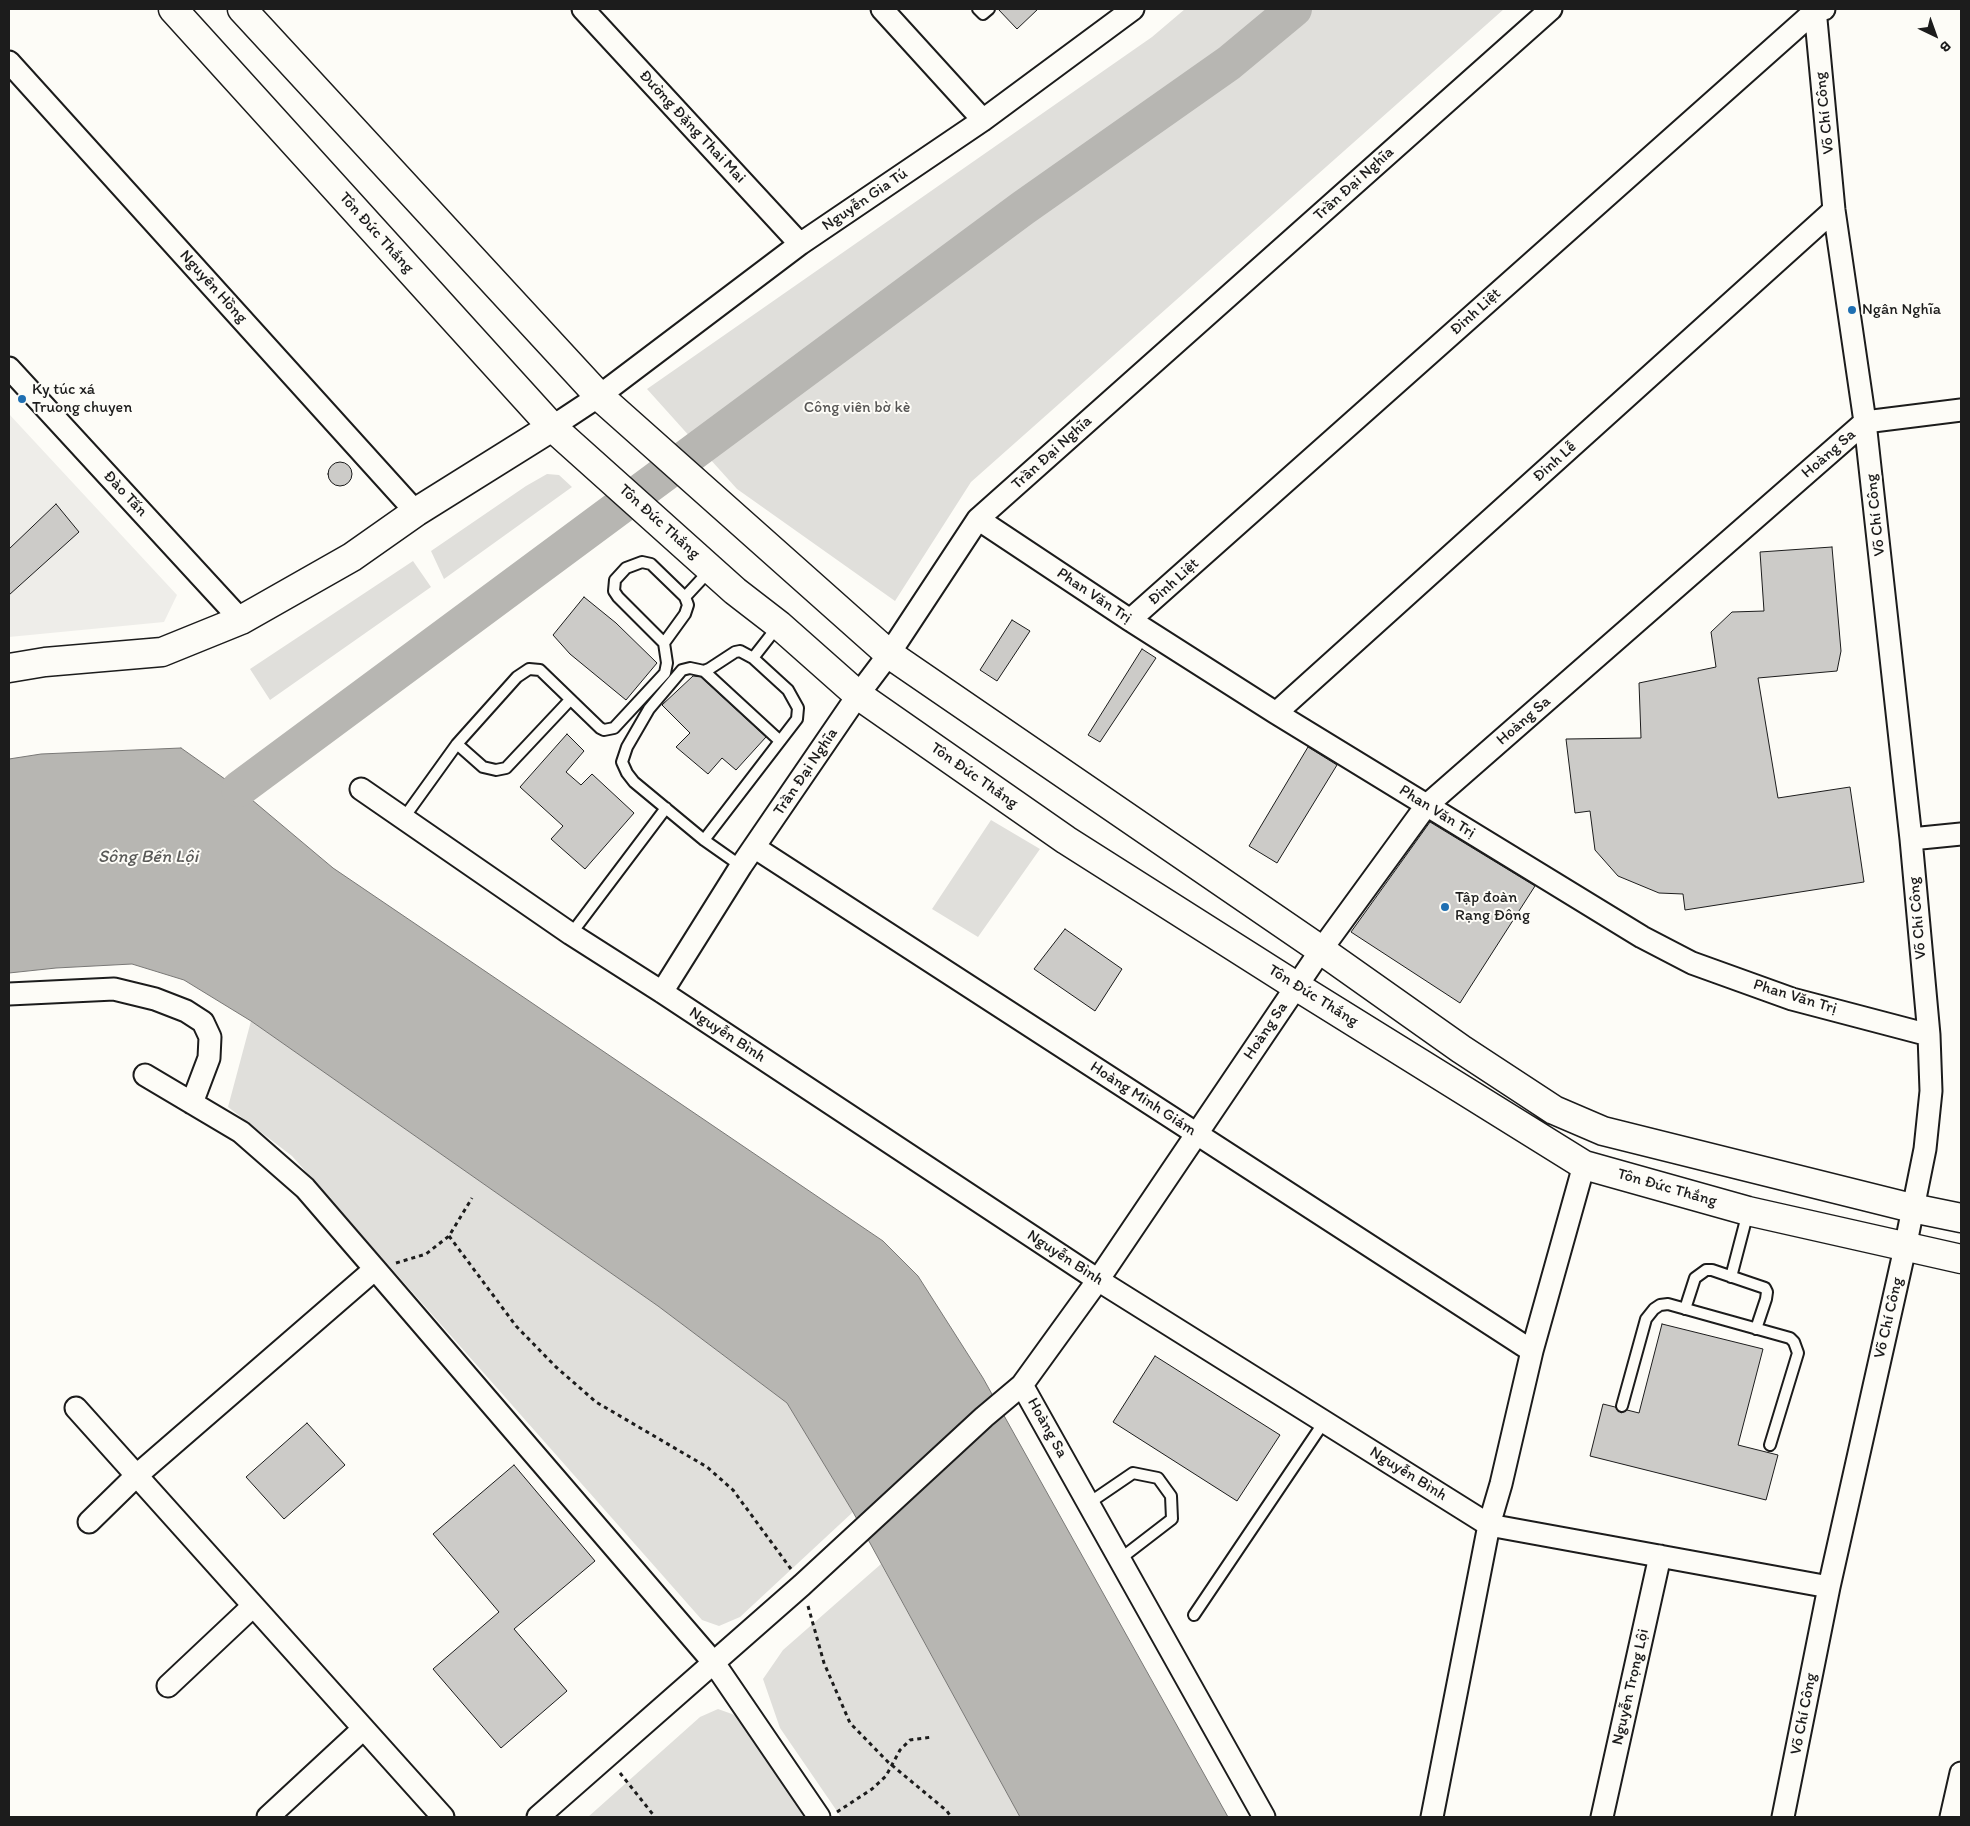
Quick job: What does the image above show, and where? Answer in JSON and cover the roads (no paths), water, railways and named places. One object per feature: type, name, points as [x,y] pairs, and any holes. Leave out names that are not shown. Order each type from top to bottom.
[{"type":"main road","name":"Tôn Đức Thắng","points":[[173,9],[552,427],[735,590],[779,625],[858,695],[1066,840],[1296,986],[1584,1164],[1748,1211],[1905,1248],[1961,1259]]},
{"type":"main road","points":[[242,9],[599,396],[889,654],[1321,950],[1461,1049],[1554,1110],[1603,1131],[1912,1208],[1961,1218]]},
{"type":"main road","points":[[9,668],[45,662],[162,652],[241,620],[352,557],[416,512],[552,427]]},
{"type":"street","name":"Đường Đặng Thai Mai","points":[[584,9],[800,244]]},
{"type":"street","points":[[882,9],[982,120]]},
{"type":"street","name":"Nguyễn Gia Tú","points":[[552,427],[599,396],[800,244],[982,120],[1133,9]]},
{"type":"street","name":"Trần Đại Nghĩa","points":[[662,992],[741,866],[858,695],[889,654],[978,519],[1551,9]]},
{"type":"street","name":"Võ Chí Công","points":[[1783,1817],[1829,1587],[1905,1248],[1925,1149],[1931,1091],[1929,1035],[1911,839],[1866,422],[1834,210],[1818,9]]},
{"type":"street","name":"Đinh Liệt","points":[[1130,620],[1818,9]]},
{"type":"street","name":"Nguyên Hồng","points":[[9,62],[416,512]]},
{"type":"street","name":"Đinh Lễ","points":[[1276,713],[1834,210]]},
{"type":"street","name":"Đào Tấn","points":[[9,368],[241,620]]},
{"type":"street","name":"Hoàng Sa","points":[[1264,1817],[1022,1385],[1098,1280],[1321,950],[1426,806],[1866,422],[1961,410]]},
{"type":"street","name":"Phan Văn Trị","points":[[978,519],[1130,620],[1276,713],[1642,937],[1692,963],[1792,999],[1929,1035]]},
{"type":"street","name":"Nguyễn Bình","points":[[361,789],[571,934],[1098,1280],[1489,1525],[1829,1587]]},
{"type":"street","points":[[1911,839],[1961,834]]},
{"type":"street","name":"Hoàng Minh Giám","points":[[754,847],[1532,1351]]},
{"type":"street","points":[[9,994],[114,989],[186,1011],[203,1022],[210,1037],[209,1058],[192,1103]]},
{"type":"street","points":[[144,1075],[241,1132],[305,1188],[714,1663],[828,1815]]},
{"type":"street","points":[[1432,1817],[1489,1525],[1501,1484],[1532,1351],[1584,1164]]},
{"type":"street","points":[[89,1522],[136,1476],[375,1269]]},
{"type":"street","points":[[538,1817],[802,1585],[984,1417],[1022,1385]]},
{"type":"street","points":[[76,1408],[443,1817]]},
{"type":"street","name":"Nguyễn Trọng Lội","points":[[1602,1817],[1660,1556]]},
{"type":"street","points":[[168,1686],[253,1606]]},
{"type":"street","points":[[268,1817],[364,1729]]},
{"type":"street","points":[[1951,1817],[1961,1773]]},
{"type":"lane","points":[[978,9],[983,14],[989,9]]},
{"type":"lane","points":[[403,819],[457,744],[517,678],[529,669],[540,670],[604,730],[614,728],[665,672],[667,663],[664,643],[614,591],[615,580],[626,568],[642,562],[651,564],[685,597],[688,605],[685,614],[664,643]]},
{"type":"lane","points":[[685,597],[711,568]]},
{"type":"lane","points":[[753,658],[779,625]]},
{"type":"lane","points":[[704,671],[735,652],[740,651],[753,658],[788,690],[798,708],[797,719],[704,840]]},
{"type":"lane","points":[[741,866],[704,840],[634,782],[622,762],[627,747],[648,709],[682,670],[690,668],[704,671],[780,741]]},
{"type":"lane","points":[[457,744],[483,766],[496,770],[506,768],[570,700]]},
{"type":"lane","points":[[571,934],[666,808]]},
{"type":"lane","points":[[1731,1277],[1748,1211]]},
{"type":"lane","points":[[1685,1309],[1695,1278],[1706,1270],[1765,1288],[1767,1292],[1756,1328]]},
{"type":"lane","points":[[1622,1406],[1646,1319],[1654,1309],[1660,1305],[1668,1304],[1790,1338],[1797,1347],[1798,1354],[1770,1446]]},
{"type":"lane","points":[[1194,1615],[1324,1422]]},
{"type":"lane","points":[[1088,1503],[1133,1473],[1158,1478],[1171,1496],[1172,1519],[1120,1559]]},
{"type":"water","name":"Sông Bến Lội","points":[[181,748],[239,789],[333,868],[883,1241],[918,1276],[983,1378],[1228,1817],[1020,1817],[853,1512],[787,1403],[658,1306],[251,1021],[184,980],[132,964],[56,968],[9,973],[9,759],[41,754]]},
{"type":"waterway","points":[[239,789],[1023,208],[1229,63],[1294,9]]},
{"type":"place","name":"Ngân Nghĩa","points":[[1852,310]]},
{"type":"place","name":"Ky túc xá Truong chuyen","points":[[22,399]]},
{"type":"place","name":"Tập đoàn Rạng Đông","points":[[1445,907]]},
{"type":"park label","name":"Công viên bờ kè","points":[[857,408]]}]
